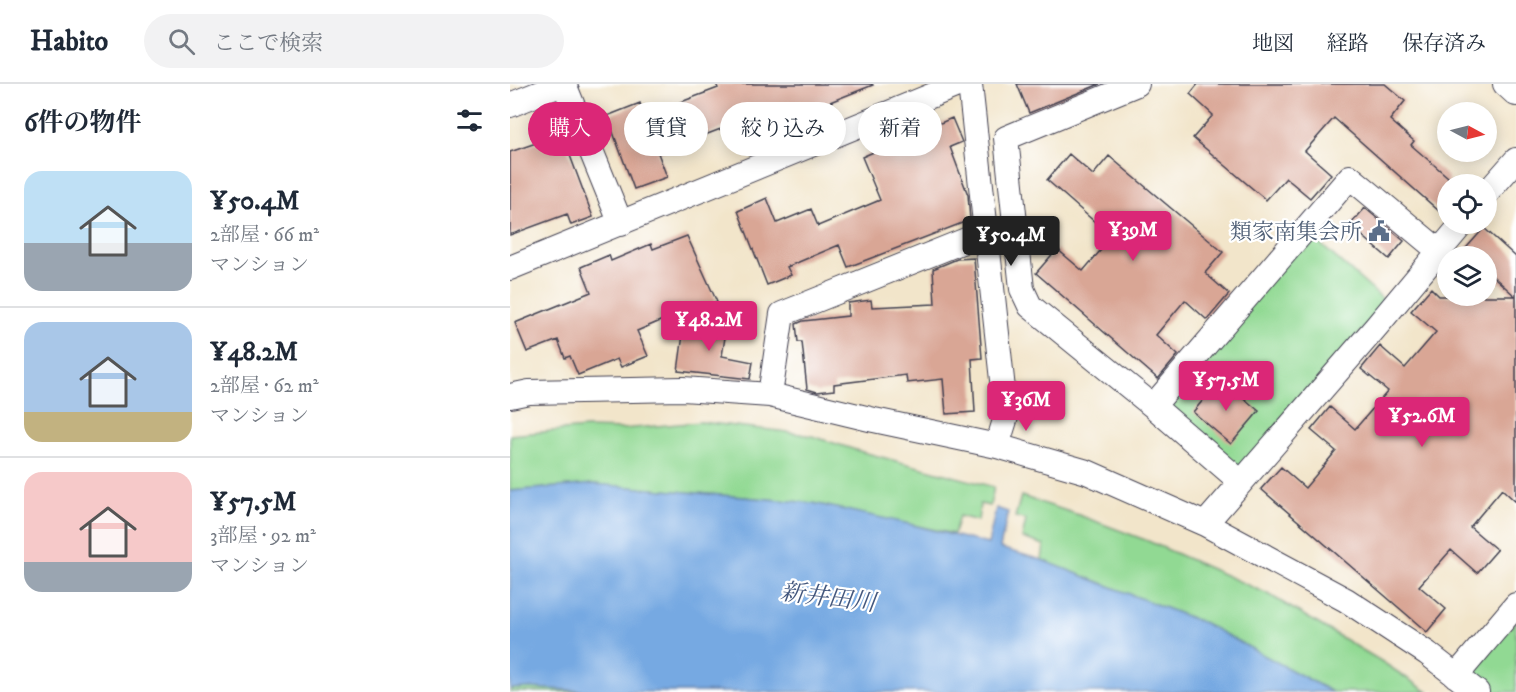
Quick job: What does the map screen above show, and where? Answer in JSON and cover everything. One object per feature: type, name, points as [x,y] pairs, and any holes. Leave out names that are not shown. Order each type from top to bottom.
[{"type":"street","points":[[510,105],[563,84],[621,224]]},
{"type":"street","points":[[510,268],[960,84]]},
{"type":"street","points":[[970,84],[1006,417],[997,446]]},
{"type":"street","points":[[1137,84],[1006,138],[1022,289],[1030,306],[1153,406],[1241,482]]},
{"type":"street","points":[[1505,84],[1516,94]]},
{"type":"street","points":[[1497,182],[1516,160]]},
{"type":"street","points":[[1153,406],[1350,177],[1437,249]]},
{"type":"street","points":[[770,395],[782,314],[986,232]]},
{"type":"street","points":[[1443,246],[1453,234]]},
{"type":"street","points":[[1206,524],[1437,253]]},
{"type":"street","points":[[510,396],[529,392],[683,389],[770,395],[997,446],[1087,472],[1206,524],[1346,600],[1427,653],[1477,692]]},
{"type":"street","points":[[1456,676],[1516,605]]},
{"type":"green space","points":[[1309,234],[1386,302],[1242,473],[1161,406]]},
{"type":"green space","points":[[701,422],[812,436],[994,487],[990,506],[980,504],[978,521],[959,516],[954,534],[813,503],[594,484],[510,491],[510,435],[586,428],[623,429]]},
{"type":"green space","points":[[1021,496],[1148,541],[1268,594],[1381,661],[1428,692],[1332,692],[1204,623],[1042,560],[1044,545],[1022,538],[1026,520],[1015,517]]},
{"type":"green space","points":[[1516,620],[1516,692],[1492,692],[1476,680],[1476,667]]},
{"type":"green space","points":[[510,689],[607,692],[510,692]]},
{"type":"water","name":"新井田川","points":[[594,484],[813,503],[988,544],[996,508],[1008,512],[1000,548],[1042,560],[1204,623],[1332,692],[607,692],[510,689],[510,491]]},
{"type":"building","points":[[716,84],[873,85],[830,102],[720,102],[720,129],[708,134],[708,102],[681,102],[718,88]]},
{"type":"building","points":[[1017,84],[1100,84],[1029,113]]},
{"type":"building","points":[[1198,84],[1385,84],[1405,101],[1390,120],[1414,141],[1411,145],[1445,174],[1437,174],[1437,209],[1334,118],[1305,151],[1331,174],[1310,198],[1286,178],[1266,200],[1193,138],[1213,115],[1190,94]]},
{"type":"building","points":[[624,109],[624,156],[659,156],[667,177],[634,189],[612,130],[612,114]]},
{"type":"building","points":[[952,118],[962,142],[950,147],[968,195],[970,220],[848,267],[839,245],[787,267],[791,275],[767,285],[738,211],[767,198],[777,223],[811,209],[818,226],[880,200],[862,157],[942,156],[942,122]]},
{"type":"building","points":[[528,146],[528,156],[570,156],[593,217],[571,225],[567,214],[510,235],[510,152]]},
{"type":"building","points":[[1069,154],[1093,175],[1109,156],[1223,252],[1205,273],[1229,294],[1207,320],[1185,300],[1156,335],[1178,355],[1158,379],[1036,273],[1057,249],[1083,271],[1112,237],[1047,180]]},
{"type":"building","name":"類家南集会所","points":[[1365,208],[1404,241],[1389,259],[1350,225]]},
{"type":"building","points":[[1479,234],[1491,234],[1516,257],[1516,502],[1502,489],[1470,527],[1497,550],[1477,573],[1451,550],[1419,586],[1446,609],[1427,632],[1261,489],[1281,467],[1305,488],[1336,451],[1311,430],[1330,407],[1355,429],[1388,391],[1361,369],[1380,346],[1405,368],[1436,332],[1411,311],[1431,288],[1437,294],[1437,306],[1497,306],[1497,296],[1515,296],[1497,280],[1497,246],[1468,246]]},
{"type":"building","points":[[687,236],[717,302],[686,314],[686,310],[637,331],[648,356],[621,367],[617,359],[578,375],[570,356],[565,358],[558,340],[527,352],[515,323],[591,292],[581,267],[609,255],[611,261],[651,244],[653,249]]},
{"type":"building","points":[[974,258],[982,358],[972,359],[975,412],[946,414],[943,379],[907,383],[906,375],[834,384],[834,390],[817,392],[807,389],[802,342],[798,342],[796,324],[803,321],[848,316],[848,303],[871,300],[872,307],[935,304],[933,269],[957,259]]},
{"type":"building","points":[[685,320],[727,325],[722,356],[753,362],[750,379],[678,371]]},
{"type":"building","points":[[1221,379],[1259,411],[1231,444],[1193,412]]},
{"type":"place","name":"類家南集会所","points":[[1379,231]]}]
